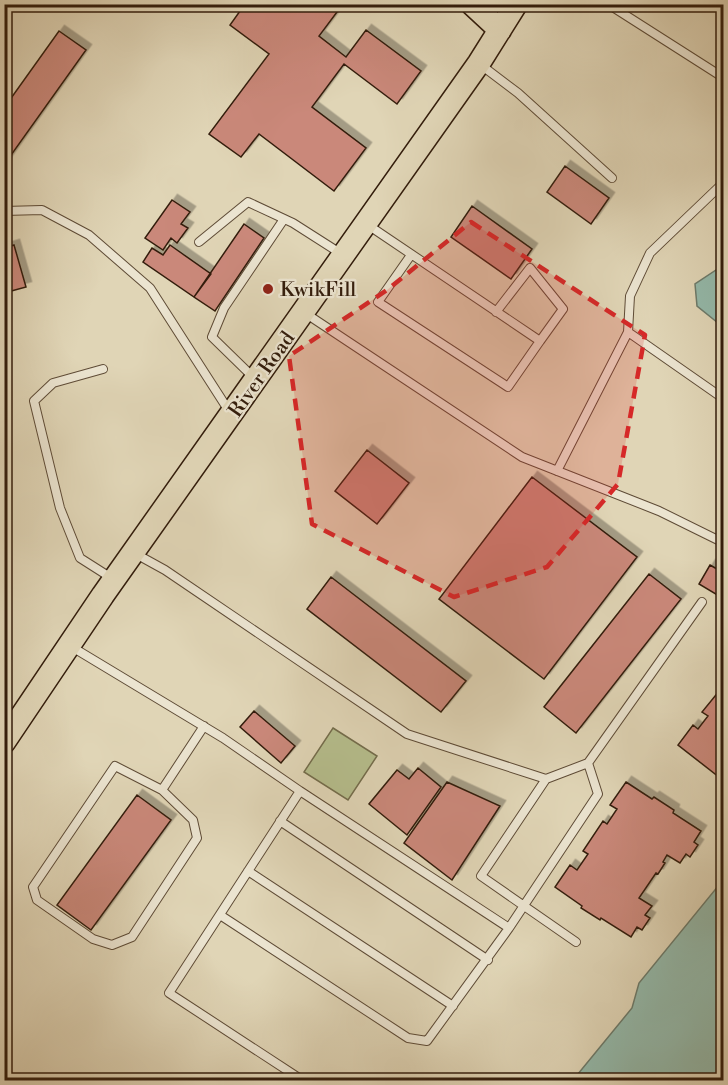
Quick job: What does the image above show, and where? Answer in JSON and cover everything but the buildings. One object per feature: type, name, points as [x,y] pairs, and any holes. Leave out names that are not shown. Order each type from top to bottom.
[{"type":"main road","points":[[472,4],[500,30]]},
{"type":"main road","name":"River Road","points":[[4,742],[114,580],[479,63],[516,4]]},
{"type":"lane","points":[[609,4],[723,78]]},
{"type":"lane","points":[[479,63],[519,93],[612,177]]},
{"type":"lane","points":[[556,471],[628,332],[630,296],[650,253],[720,186],[723,179]]},
{"type":"lane","points":[[199,242],[248,202],[284,219],[344,256]]},
{"type":"lane","points":[[4,211],[42,210],[89,235],[150,288],[232,414]]},
{"type":"lane","points":[[256,380],[212,337],[224,308],[284,219]]},
{"type":"lane","points":[[367,224],[540,341]]},
{"type":"lane","points":[[411,255],[378,302],[508,387],[563,309],[530,268],[496,312]]},
{"type":"lane","points":[[304,312],[522,458],[659,511],[723,543]]},
{"type":"lane","points":[[628,332],[723,399]]},
{"type":"lane","points":[[104,369],[53,383],[34,401],[60,508],[80,558],[114,580]]},
{"type":"lane","points":[[134,553],[165,570],[408,734],[546,779]]},
{"type":"lane","points":[[576,942],[480,876],[546,779],[588,764],[702,602]]},
{"type":"lane","points":[[69,645],[204,726],[509,928]]},
{"type":"lane","points":[[162,790],[204,726]]},
{"type":"lane","points":[[219,915],[408,1038],[427,1041],[488,960],[598,794],[588,764]]},
{"type":"lane","points":[[115,766],[162,790],[193,820],[197,838],[132,937],[112,945],[93,939],[37,900],[33,887],[115,766]]},
{"type":"lane","points":[[300,791],[169,993],[302,1080]]},
{"type":"lane","points":[[280,821],[488,960]]},
{"type":"lane","points":[[248,871],[453,1006]]},
{"type":"highlighted area","points":[[471,222],[645,335],[618,484],[547,567],[454,597],[312,524],[289,356],[387,290]]},
{"type":"shaded area","points":[[719,268],[723,269],[723,327],[697,306],[695,284]]},
{"type":"shaded area","points":[[333,728],[377,756],[348,800],[304,772]]},
{"type":"shaded area","points":[[723,880],[723,1080],[573,1080],[632,1008],[639,983]]},
{"type":"place","name":"KwikFill","points":[[268,289]]}]
